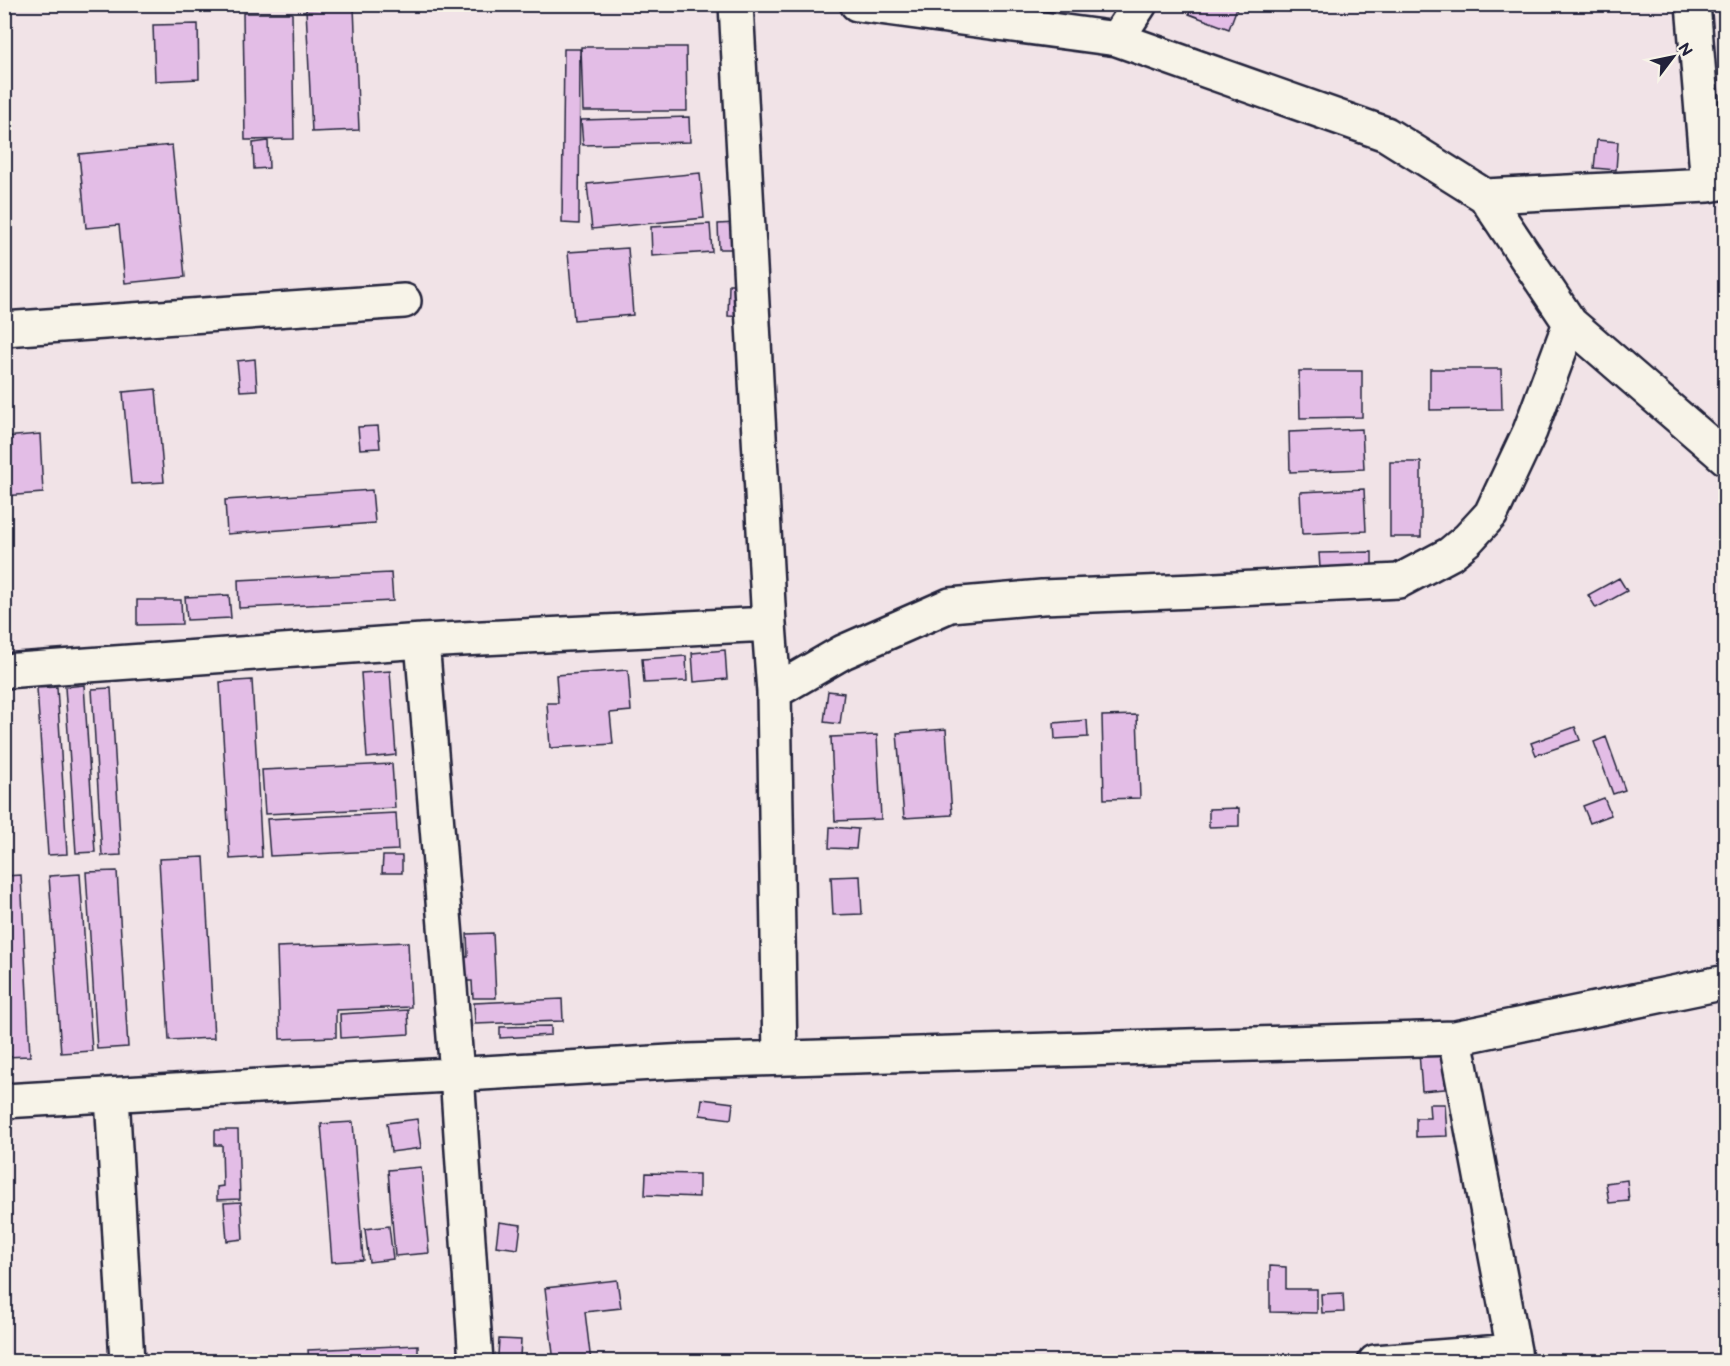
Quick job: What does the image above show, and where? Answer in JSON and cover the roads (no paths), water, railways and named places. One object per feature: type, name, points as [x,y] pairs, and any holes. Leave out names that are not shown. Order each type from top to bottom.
[{"type":"street","points":[[736,4],[774,692],[780,1058]]},
{"type":"street","points":[[857,4],[1117,39],[1386,134],[1485,196],[1570,323],[1725,458]]},
{"type":"street","points":[[1117,39],[1140,4]]},
{"type":"street","points":[[1485,196],[1717,183],[1693,4]]},
{"type":"street","points":[[4,329],[404,301]]},
{"type":"street","points":[[774,692],[843,652],[950,605],[1042,597],[1399,581],[1450,554],[1468,539],[1491,514],[1530,431],[1570,323]]},
{"type":"street","points":[[4,671],[422,641],[769,624]]},
{"type":"street","points":[[422,641],[457,1074],[476,1362]]},
{"type":"street","points":[[4,1101],[687,1061],[1455,1038],[1725,982]]},
{"type":"street","points":[[1375,1362],[1514,1356],[1455,1038]]},
{"type":"street","points":[[112,1095],[127,1362]]}]
